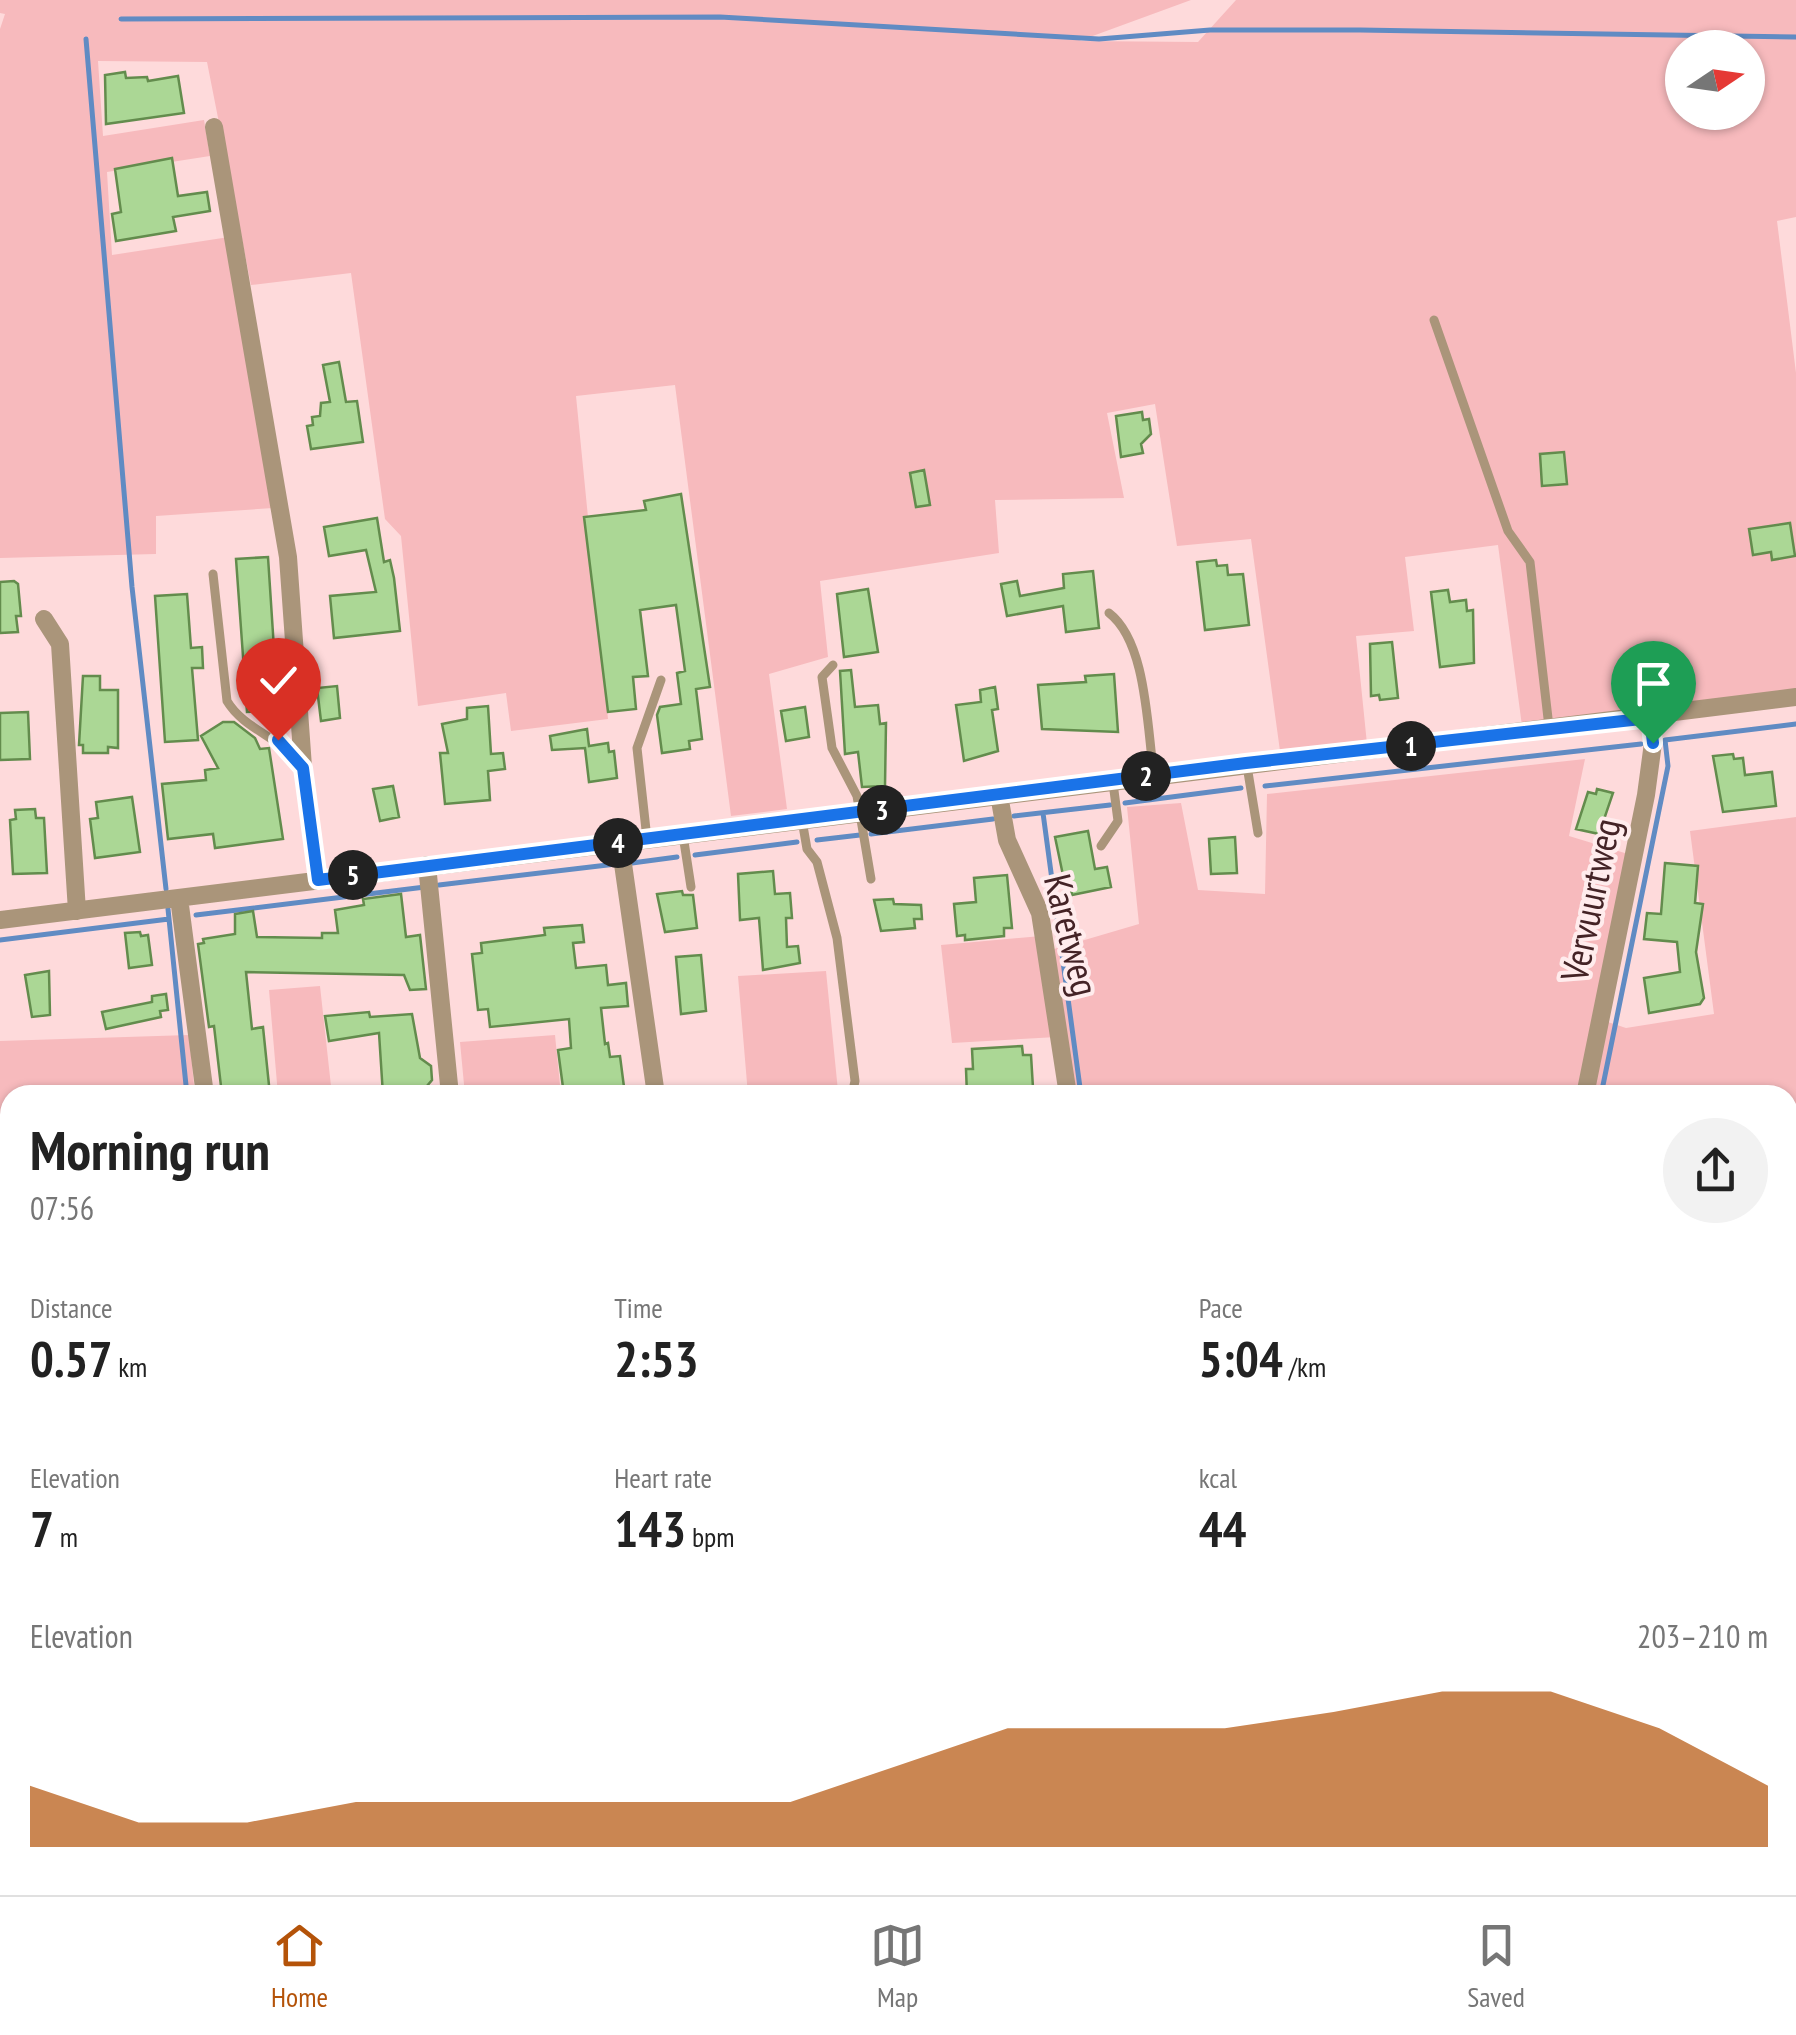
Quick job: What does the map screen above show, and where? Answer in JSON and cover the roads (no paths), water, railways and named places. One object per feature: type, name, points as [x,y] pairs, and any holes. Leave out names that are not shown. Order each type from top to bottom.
[{"type":"street","points":[[214,127],[288,558],[303,768],[318,880]]},
{"type":"street","points":[[44,619],[60,644],[77,911]]},
{"type":"street","points":[[0,920],[1796,697]]},
{"type":"street","name":"Vervuurtweg","points":[[1586,1085],[1646,795],[1653,743],[1650,718]]},
{"type":"street","name":"Karetweg","points":[[999,795],[1007,840],[1040,913],[1048,944],[1067,1085]]},
{"type":"street","points":[[620,842],[655,1085]]},
{"type":"street","points":[[426,866],[449,1085]]},
{"type":"street","points":[[179,898],[204,1085]]},
{"type":"lane","points":[[1434,320],[1508,531],[1530,562],[1549,730]]},
{"type":"lane","points":[[213,574],[228,701],[246,721],[278,740],[303,768]]},
{"type":"lane","points":[[1109,613],[1122,622],[1134,649],[1154,775]]},
{"type":"lane","points":[[833,665],[822,677],[832,748],[857,796],[871,879]]},
{"type":"lane","points":[[647,839],[637,748],[662,680]]},
{"type":"lane","points":[[1246,763],[1258,833]]},
{"type":"lane","points":[[1100,846],[1118,821],[1113,780]]},
{"type":"lane","points":[[802,820],[807,849],[817,862],[837,938],[853,1085]]},
{"type":"lane","points":[[683,835],[691,887]]},
{"type":"waterway","points":[[121,19],[720,17],[1099,39],[1210,30],[1796,37]]},
{"type":"waterway","points":[[86,39],[132,587],[166,889]]},
{"type":"waterway","points":[[1603,1085],[1668,766],[1665,740],[1796,724]]},
{"type":"waterway","points":[[1265,786],[1641,744]]},
{"type":"waterway","points":[[1125,803],[1241,788]]},
{"type":"waterway","points":[[1014,816],[1110,805]]},
{"type":"waterway","points":[[1043,813],[1080,1085]]},
{"type":"waterway","points":[[871,834],[993,819]]},
{"type":"waterway","points":[[817,840],[860,835]]},
{"type":"waterway","points":[[695,855],[797,842]]},
{"type":"waterway","points":[[632,863],[677,857]]},
{"type":"waterway","points":[[439,885],[616,864]]},
{"type":"waterway","points":[[196,915],[425,887]]},
{"type":"waterway","points":[[168,909],[186,1085]]},
{"type":"waterway","points":[[0,940],[169,919]]}]
